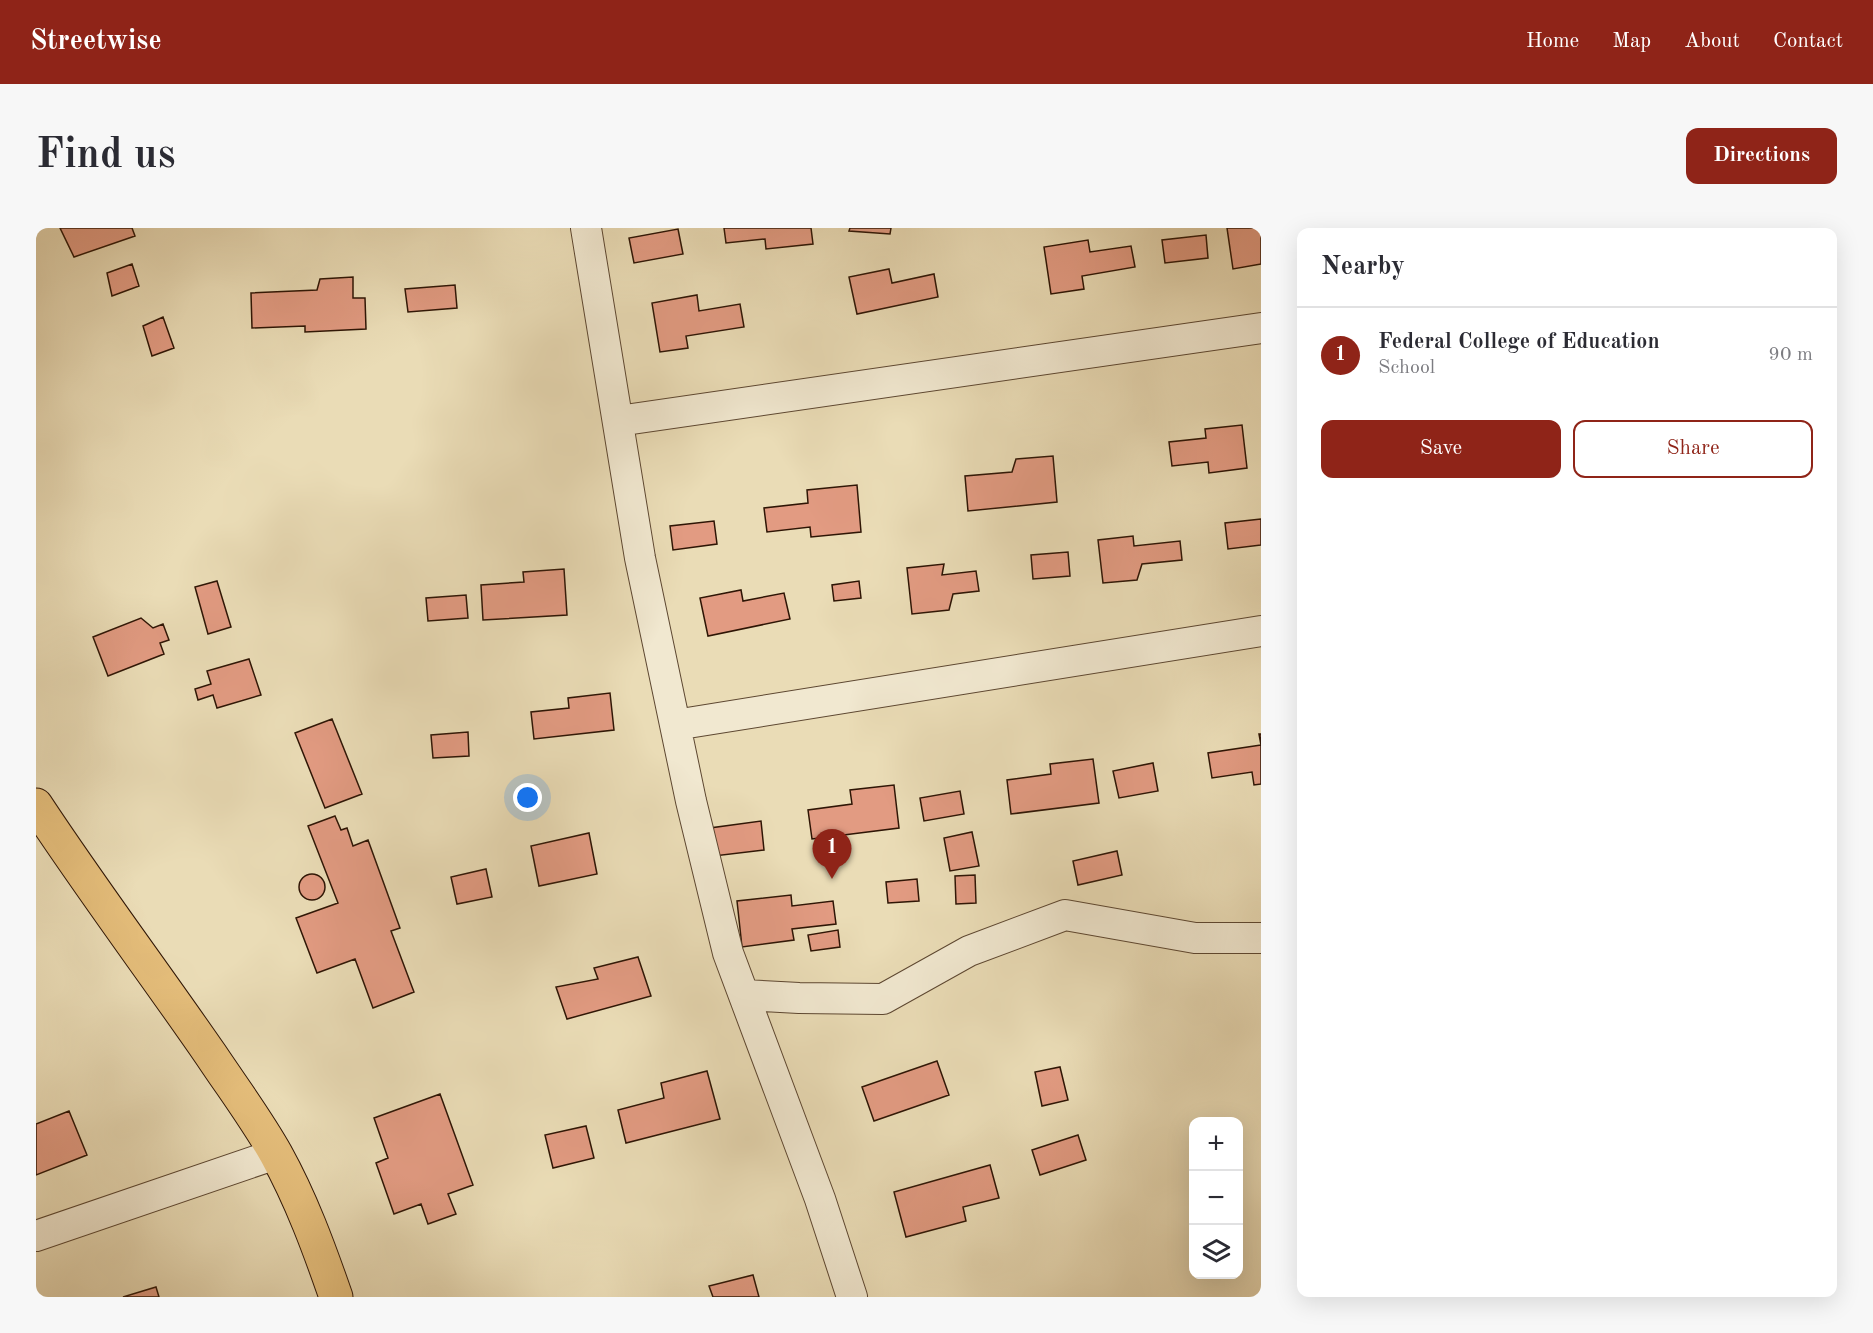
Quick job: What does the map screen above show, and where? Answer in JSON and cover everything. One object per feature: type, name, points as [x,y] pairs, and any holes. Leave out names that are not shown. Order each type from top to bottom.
[{"type":"main road","points":[[36,805],[80,871],[151,969],[276,1154],[300,1202],[336,1297]]},
{"type":"street","points":[[586,228],[640,558],[691,801],[728,953],[820,1199],[852,1297]]},
{"type":"street","points":[[618,421],[1261,328]]},
{"type":"street","points":[[675,725],[1261,631]]},
{"type":"street","points":[[744,995],[883,999],[969,951],[1065,915],[1195,938],[1261,938]]},
{"type":"street","points":[[36,1236],[276,1154]]},
{"type":"building","points":[[60,228],[132,228],[135,236],[74,257]]},
{"type":"building","points":[[724,228],[811,228],[813,244],[766,249],[765,239],[726,243]]},
{"type":"building","points":[[850,228],[891,228],[890,234],[849,231]]},
{"type":"building","points":[[1227,228],[1261,228],[1261,264],[1233,269]]},
{"type":"building","points":[[678,229],[683,254],[634,263],[629,238]]},
{"type":"building","points":[[1206,235],[1208,258],[1165,263],[1162,240]]},
{"type":"building","points":[[1088,240],[1090,252],[1131,246],[1135,267],[1082,276],[1084,289],[1051,294],[1044,247]]},
{"type":"building","points":[[132,264],[139,286],[112,296],[107,273]]},
{"type":"building","points":[[889,269],[892,283],[934,274],[938,297],[857,314],[849,277]]},
{"type":"building","points":[[353,277],[353,298],[365,298],[366,329],[305,332],[305,326],[252,328],[251,293],[317,290],[320,279]]},
{"type":"building","points":[[455,285],[457,308],[408,312],[405,289]]},
{"type":"building","points":[[697,295],[699,311],[740,304],[744,327],[686,336],[688,348],[660,352],[652,303]]},
{"type":"building","points":[[163,317],[174,348],[152,356],[143,326]]},
{"type":"building","points":[[1242,425],[1247,468],[1209,473],[1208,462],[1172,466],[1169,442],[1206,438],[1205,429]]},
{"type":"building","points":[[1053,456],[1057,502],[968,511],[965,476],[1012,472],[1016,459]]},
{"type":"building","points":[[857,485],[861,532],[811,537],[810,527],[767,532],[764,508],[808,503],[807,490]]},
{"type":"building","points":[[1261,519],[1261,545],[1228,549],[1225,523]]},
{"type":"building","points":[[714,521],[717,544],[673,550],[670,526]]},
{"type":"building","points":[[1133,536],[1134,546],[1180,541],[1182,560],[1142,564],[1137,580],[1103,583],[1098,540]]},
{"type":"building","points":[[1068,552],[1070,576],[1033,579],[1031,555]]},
{"type":"building","points":[[944,564],[942,575],[976,571],[979,591],[953,594],[949,610],[912,614],[907,568]]},
{"type":"building","points":[[564,569],[567,615],[483,620],[481,585],[524,582],[523,572]]},
{"type":"building","points":[[217,581],[231,627],[208,634],[195,587]]},
{"type":"building","points":[[859,581],[861,598],[834,601],[832,585]]},
{"type":"building","points":[[741,590],[743,601],[784,593],[790,619],[708,636],[700,598]]},
{"type":"building","points":[[466,595],[468,618],[428,621],[426,598]]},
{"type":"building","points":[[141,618],[153,628],[163,624],[169,640],[160,643],[164,654],[108,676],[93,637]]},
{"type":"building","points":[[249,659],[261,695],[217,708],[213,695],[198,700],[195,689],[211,684],[207,671]]},
{"type":"building","points":[[610,693],[614,730],[534,739],[531,712],[569,708],[568,698]]},
{"type":"building","points":[[332,719],[362,794],[325,808],[295,733]]},
{"type":"building","points":[[468,732],[469,756],[433,758],[431,735]]},
{"type":"building","points":[[1261,745],[1261,784],[1254,785],[1252,772],[1212,778],[1208,753]]},
{"type":"building","points":[[1093,759],[1099,803],[1011,814],[1007,780],[1051,774],[1050,764]]},
{"type":"building","points":[[1153,763],[1158,791],[1119,798],[1113,771]]},
{"type":"building","points":[[894,785],[899,828],[812,839],[808,810],[852,804],[850,790]]},
{"type":"building","points":[[960,791],[964,814],[924,821],[920,798]]},
{"type":"building","points":[[335,816],[341,830],[347,828],[353,846],[368,840],[400,928],[391,931],[414,992],[373,1008],[355,959],[317,973],[296,918],[338,903],[308,826]]},
{"type":"building","points":[[761,821],[764,850],[714,856],[710,828]]},
{"type":"building","points":[[972,832],[979,866],[950,871],[944,838]]},
{"type":"building","points":[[589,833],[597,874],[539,886],[531,846]]},
{"type":"building","points":[[1117,851],[1122,875],[1078,885],[1073,861]]},
{"type":"building","points":[[486,869],[492,897],[457,904],[451,877]]},
{"type":"building","points":[[312,874],[322,877],[325,887],[322,897],[312,900],[302,897],[299,887],[302,877]]},
{"type":"building","points":[[975,875],[976,903],[956,904],[955,876]]},
{"type":"building","points":[[917,879],[919,901],[888,903],[886,882]]},
{"type":"building","points":[[791,895],[792,906],[833,901],[836,924],[792,929],[794,940],[742,947],[737,901]]},
{"type":"building","points":[[838,930],[840,947],[811,951],[808,935]]},
{"type":"building","points":[[638,957],[651,996],[567,1019],[556,987],[598,979],[594,968]]},
{"type":"building","points":[[937,1061],[949,1095],[874,1121],[862,1087]]},
{"type":"building","points":[[1060,1067],[1068,1100],[1042,1106],[1035,1072]]},
{"type":"building","points":[[707,1071],[720,1119],[626,1143],[618,1110],[664,1098],[661,1083]]},
{"type":"building","points":[[440,1094],[473,1185],[448,1194],[456,1214],[428,1224],[421,1204],[394,1214],[376,1163],[388,1158],[374,1118]]},
{"type":"building","points":[[69,1111],[87,1155],[36,1175],[36,1124]]},
{"type":"building","points":[[586,1126],[594,1158],[553,1168],[545,1135]]},
{"type":"building","points":[[1078,1135],[1086,1160],[1040,1175],[1032,1150]]},
{"type":"building","points":[[990,1165],[999,1198],[963,1207],[966,1221],[906,1237],[894,1192]]},
{"type":"building","points":[[753,1275],[759,1297],[713,1297],[709,1286]]},
{"type":"building","points":[[156,1287],[159,1297],[123,1297]]},
{"type":"place","name":"Federal College of Education","points":[[832,879]]}]
